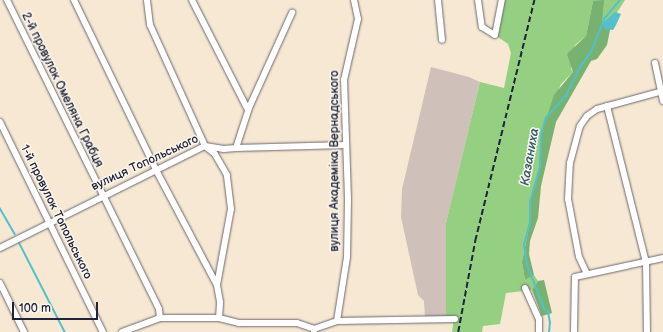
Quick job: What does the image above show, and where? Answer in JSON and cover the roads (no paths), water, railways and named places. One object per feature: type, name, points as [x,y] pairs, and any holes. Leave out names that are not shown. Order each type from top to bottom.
[{"type":"street","name":"2-й провулок Омеляна Грабця","points":[[7,0],[101,196],[159,309],[160,318]]},
{"type":"street","points":[[74,0],[156,170],[217,285],[220,302],[218,318]]},
{"type":"street","points":[[146,0],[150,25],[205,146],[215,154],[223,167],[229,187],[230,209],[217,285]]},
{"type":"street","points":[[192,0],[248,110]]},
{"type":"street","name":"вулиця Академіка Вернадського","points":[[337,321],[347,257],[344,80],[358,19],[354,0]]},
{"type":"street","points":[[438,0],[442,40]]},
{"type":"street","points":[[478,0],[482,27],[495,35],[502,0]]},
{"type":"street","points":[[236,148],[248,110],[292,12]]},
{"type":"street","points":[[654,63],[662,91],[663,101]]},
{"type":"street","points":[[588,274],[578,252],[568,204],[568,184],[580,126],[587,116],[607,106],[662,91]]},
{"type":"street","points":[[607,106],[646,262],[647,332]]},
{"type":"street","name":"1-й провулок Топольського","points":[[0,122],[103,332]]},
{"type":"street","name":"вулиця Топольського","points":[[0,248],[101,196],[205,146],[224,149],[346,145]]},
{"type":"street","points":[[574,332],[575,277],[663,258]]},
{"type":"street","points":[[0,283],[24,332]]},
{"type":"street","points":[[525,288],[539,319],[539,332]]},
{"type":"street","points":[[122,332],[160,318],[218,318],[239,323],[297,323],[314,330],[337,321],[455,319]]},
{"type":"water","points":[[615,12],[621,14],[613,30],[604,29],[603,23]]},
{"type":"waterway","name":"Казаниха","points":[[549,332],[550,323],[548,312],[544,309],[527,265],[524,245],[530,222],[530,202],[540,166],[541,135],[546,118],[566,96],[580,67],[591,52],[605,18],[620,0]]},
{"type":"waterway","points":[[0,208],[15,234]]},
{"type":"waterway","points":[[19,242],[65,332]]},
{"type":"railway","points":[[458,332],[475,241],[534,0]]}]
